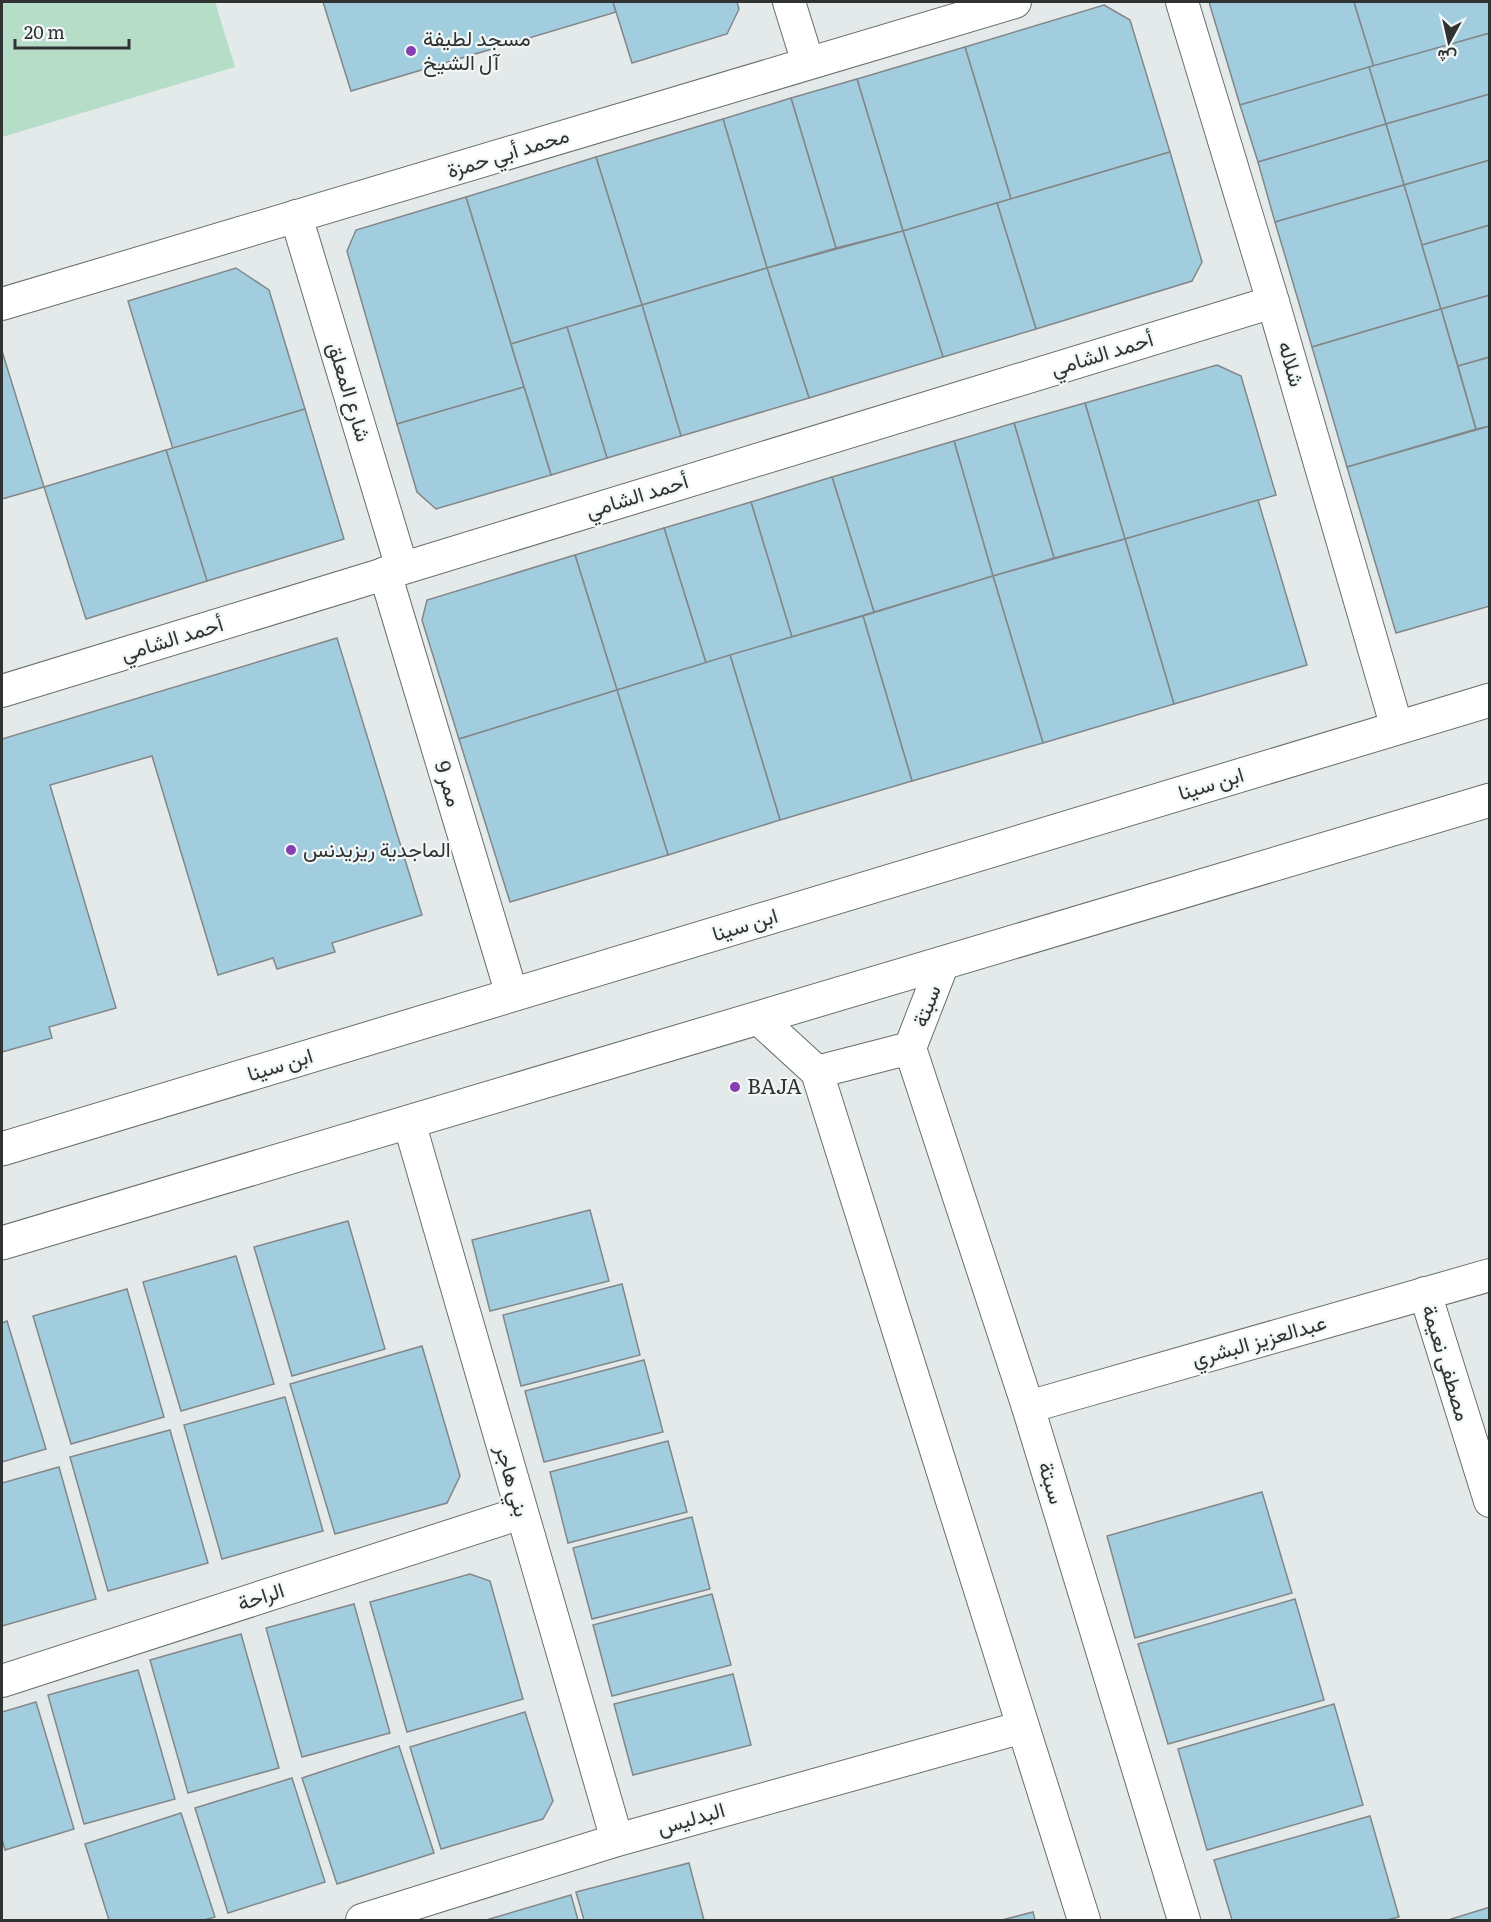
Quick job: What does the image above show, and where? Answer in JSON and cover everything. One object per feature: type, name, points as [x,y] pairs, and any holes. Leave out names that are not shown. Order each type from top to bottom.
[{"type":"street","points":[[789,2],[808,63]]},
{"type":"street","name":"محمد أبي حمزة","points":[[2,304],[1015,2]]},
{"type":"street","name":"شلاله","points":[[1182,2],[1273,302],[1397,728]]},
{"type":"street","name":"شارع المعلق","points":[[296,216],[394,571]]},
{"type":"street","name":"أحمد الشامي","points":[[2,691],[1273,302]]},
{"type":"street","name":"ممر 9","points":[[394,571],[512,995]]},
{"type":"street","name":"ابن سينا","points":[[2,1149],[1490,700]]},
{"type":"street","points":[[2,1244],[1490,800]]},
{"type":"street","name":"سبتة","points":[[943,963],[910,1048],[1028,1407],[1184,1920]]},
{"type":"street","points":[[758,1018],[817,1072],[1084,1920]]},
{"type":"street","name":"سبتة","points":[[817,1072],[910,1048]]},
{"type":"street","name":"بني هاجر","points":[[409,1122],[616,1840]]},
{"type":"street","name":"عبدالعزيز البشري","points":[[1028,1407],[1490,1275]]},
{"type":"street","name":"مصطفى نعيمة","points":[[1425,1293],[1490,1501]]},
{"type":"street","name":"الراحة","points":[[2,1681],[521,1513]]},
{"type":"street","name":"البدليس","points":[[362,1920],[616,1840],[1023,1727]]},
{"type":"green space","points":[[2,2],[215,2],[235,67],[2,137]]},
{"type":"building","name":"مسجد لطيفة آل الشيخ","points":[[323,2],[613,2],[616,12],[351,91]]},
{"type":"building","points":[[613,2],[737,2],[739,9],[727,34],[632,63]]},
{"type":"building","points":[[1209,2],[1354,2],[1374,67],[1240,105]]},
{"type":"building","points":[[1354,2],[1490,2],[1490,33],[1374,67]]},
{"type":"building","points":[[1104,5],[1130,20],[1170,152],[1011,199],[965,47]]},
{"type":"building","points":[[1490,33],[1490,94],[1386,124],[1369,67]]},
{"type":"building","points":[[965,47],[1011,199],[903,231],[857,79]]},
{"type":"building","points":[[1369,67],[1386,124],[1258,162],[1240,105]]},
{"type":"building","points":[[857,79],[903,231],[836,248],[791,98]]},
{"type":"building","points":[[1490,94],[1490,160],[1404,185],[1386,124]]},
{"type":"building","points":[[791,98],[836,248],[767,268],[723,119]]},
{"type":"building","points":[[723,119],[767,268],[642,305],[596,157]]},
{"type":"building","points":[[1386,124],[1404,185],[1275,222],[1258,162]]},
{"type":"building","points":[[1170,152],[1202,262],[1192,281],[1036,329],[997,203]]},
{"type":"building","points":[[596,157],[642,305],[511,344],[466,197]]},
{"type":"building","points":[[1490,160],[1490,225],[1422,245],[1404,185]]},
{"type":"building","points":[[1404,185],[1441,309],[1312,347],[1275,222]]},
{"type":"building","points":[[466,197],[524,387],[397,424],[347,251],[356,230]]},
{"type":"building","points":[[997,203],[1036,329],[943,357],[903,231]]},
{"type":"building","points":[[1490,225],[1490,295],[1441,309],[1422,245]]},
{"type":"building","points":[[903,231],[943,357],[809,398],[767,268]]},
{"type":"building","points":[[236,268],[269,290],[305,409],[173,449],[128,301]]},
{"type":"building","points":[[767,268],[809,398],[681,436],[642,305]]},
{"type":"building","points":[[1490,295],[1490,357],[1458,366],[1441,309]]},
{"type":"building","points":[[642,305],[681,436],[607,458],[567,327]]},
{"type":"building","points":[[1441,309],[1476,429],[1347,467],[1312,347]]},
{"type":"building","points":[[567,327],[607,458],[551,475],[511,344]]},
{"type":"building","points":[[2,351],[44,487],[2,499]]},
{"type":"building","points":[[1490,357],[1490,426],[1476,429],[1458,366]]},
{"type":"building","points":[[1217,365],[1241,376],[1276,495],[1125,539],[1085,403]]},
{"type":"building","points":[[524,387],[551,475],[436,509],[417,492],[397,424]]},
{"type":"building","points":[[1085,403],[1125,539],[1054,558],[1014,423]]},
{"type":"building","points":[[305,409],[344,539],[207,581],[166,450]]},
{"type":"building","points":[[1014,423],[1054,558],[993,576],[954,441]]},
{"type":"building","points":[[1490,426],[1490,606],[1396,633],[1347,467]]},
{"type":"building","points":[[954,441],[993,576],[874,612],[832,477]]},
{"type":"building","points":[[166,450],[207,581],[86,619],[44,487]]},
{"type":"building","points":[[832,477],[874,612],[792,637],[751,502]]},
{"type":"building","points":[[1258,500],[1307,665],[1174,704],[1125,539]]},
{"type":"building","points":[[751,502],[792,637],[706,663],[664,528]]},
{"type":"building","points":[[664,528],[706,663],[617,690],[575,555]]},
{"type":"building","points":[[1125,539],[1174,704],[1043,743],[993,576]]},
{"type":"building","points":[[575,555],[617,690],[459,739],[422,620],[427,600]]},
{"type":"building","points":[[993,576],[1043,743],[912,781],[863,616]]},
{"type":"building","points":[[863,616],[912,781],[780,820],[730,655]]},
{"type":"building","name":"الماجدية ريزيدنس","points":[[337,638],[422,915],[332,943],[335,952],[277,969],[273,958],[218,975],[152,756],[50,785],[116,1008],[49,1027],[52,1038],[2,1052],[2,739]]},
{"type":"building","points":[[730,655],[780,820],[668,855],[617,690]]},
{"type":"building","points":[[617,690],[668,855],[510,902],[459,739]]},
{"type":"building","points":[[590,1210],[609,1281],[490,1311],[472,1240]]},
{"type":"building","points":[[348,1221],[385,1349],[292,1376],[254,1247]]},
{"type":"building","points":[[236,1256],[274,1384],[181,1411],[143,1282]]},
{"type":"building","points":[[622,1284],[640,1355],[521,1386],[503,1315]]},
{"type":"building","points":[[127,1289],[164,1417],[71,1444],[33,1316]]},
{"type":"building","points":[[7,1321],[46,1449],[2,1462],[2,1323]]},
{"type":"building","points":[[422,1346],[460,1476],[447,1503],[335,1534],[290,1384]]},
{"type":"building","points":[[644,1360],[663,1432],[544,1462],[525,1391]]},
{"type":"building","points":[[285,1397],[323,1531],[222,1559],[184,1425]]},
{"type":"building","points":[[170,1430],[208,1563],[108,1591],[70,1457]]},
{"type":"building","points":[[668,1441],[687,1512],[568,1543],[550,1472]]},
{"type":"building","points":[[59,1467],[96,1599],[2,1626],[2,1483]]},
{"type":"building","points":[[1262,1492],[1292,1593],[1135,1638],[1107,1536]]},
{"type":"building","points":[[692,1517],[710,1589],[592,1619],[573,1548]]},
{"type":"building","points":[[470,1574],[490,1581],[523,1699],[407,1732],[370,1602]]},
{"type":"building","points":[[712,1594],[731,1665],[612,1696],[593,1625]]},
{"type":"building","points":[[1295,1599],[1324,1700],[1168,1744],[1138,1644]]},
{"type":"building","points":[[354,1604],[390,1733],[302,1757],[266,1628]]},
{"type":"building","points":[[241,1634],[279,1768],[188,1793],[150,1660]]},
{"type":"building","points":[[138,1670],[175,1799],[84,1824],[48,1695]]},
{"type":"building","points":[[733,1674],[751,1745],[633,1775],[614,1704]]},
{"type":"building","points":[[36,1702],[74,1829],[5,1850],[2,1839],[2,1712]]},
{"type":"building","points":[[1334,1704],[1363,1805],[1207,1850],[1178,1749]]},
{"type":"building","points":[[525,1712],[553,1801],[543,1819],[441,1849],[410,1747]]},
{"type":"building","points":[[399,1746],[434,1853],[337,1884],[302,1778]]},
{"type":"building","points":[[292,1778],[325,1882],[228,1913],[195,1808]]},
{"type":"building","points":[[181,1813],[215,1917],[204,1920],[109,1920],[85,1844]]},
{"type":"building","points":[[1370,1816],[1399,1917],[1386,1920],[1232,1920],[1214,1860]]},
{"type":"building","points":[[689,1863],[704,1920],[584,1920],[576,1892]]},
{"type":"building","points":[[571,1895],[578,1920],[486,1920]]},
{"type":"building","points":[[1490,1907],[1490,1920],[1448,1920]]},
{"type":"building","points":[[1033,1912],[1035,1920],[1002,1920]]},
{"type":"place","name":"مسجد لطيفة آل الشيخ","points":[[411,51]]},
{"type":"place","name":"الماجدية ريزيدنس","points":[[291,850]]},
{"type":"place","name":"BAJA","points":[[735,1087]]}]
